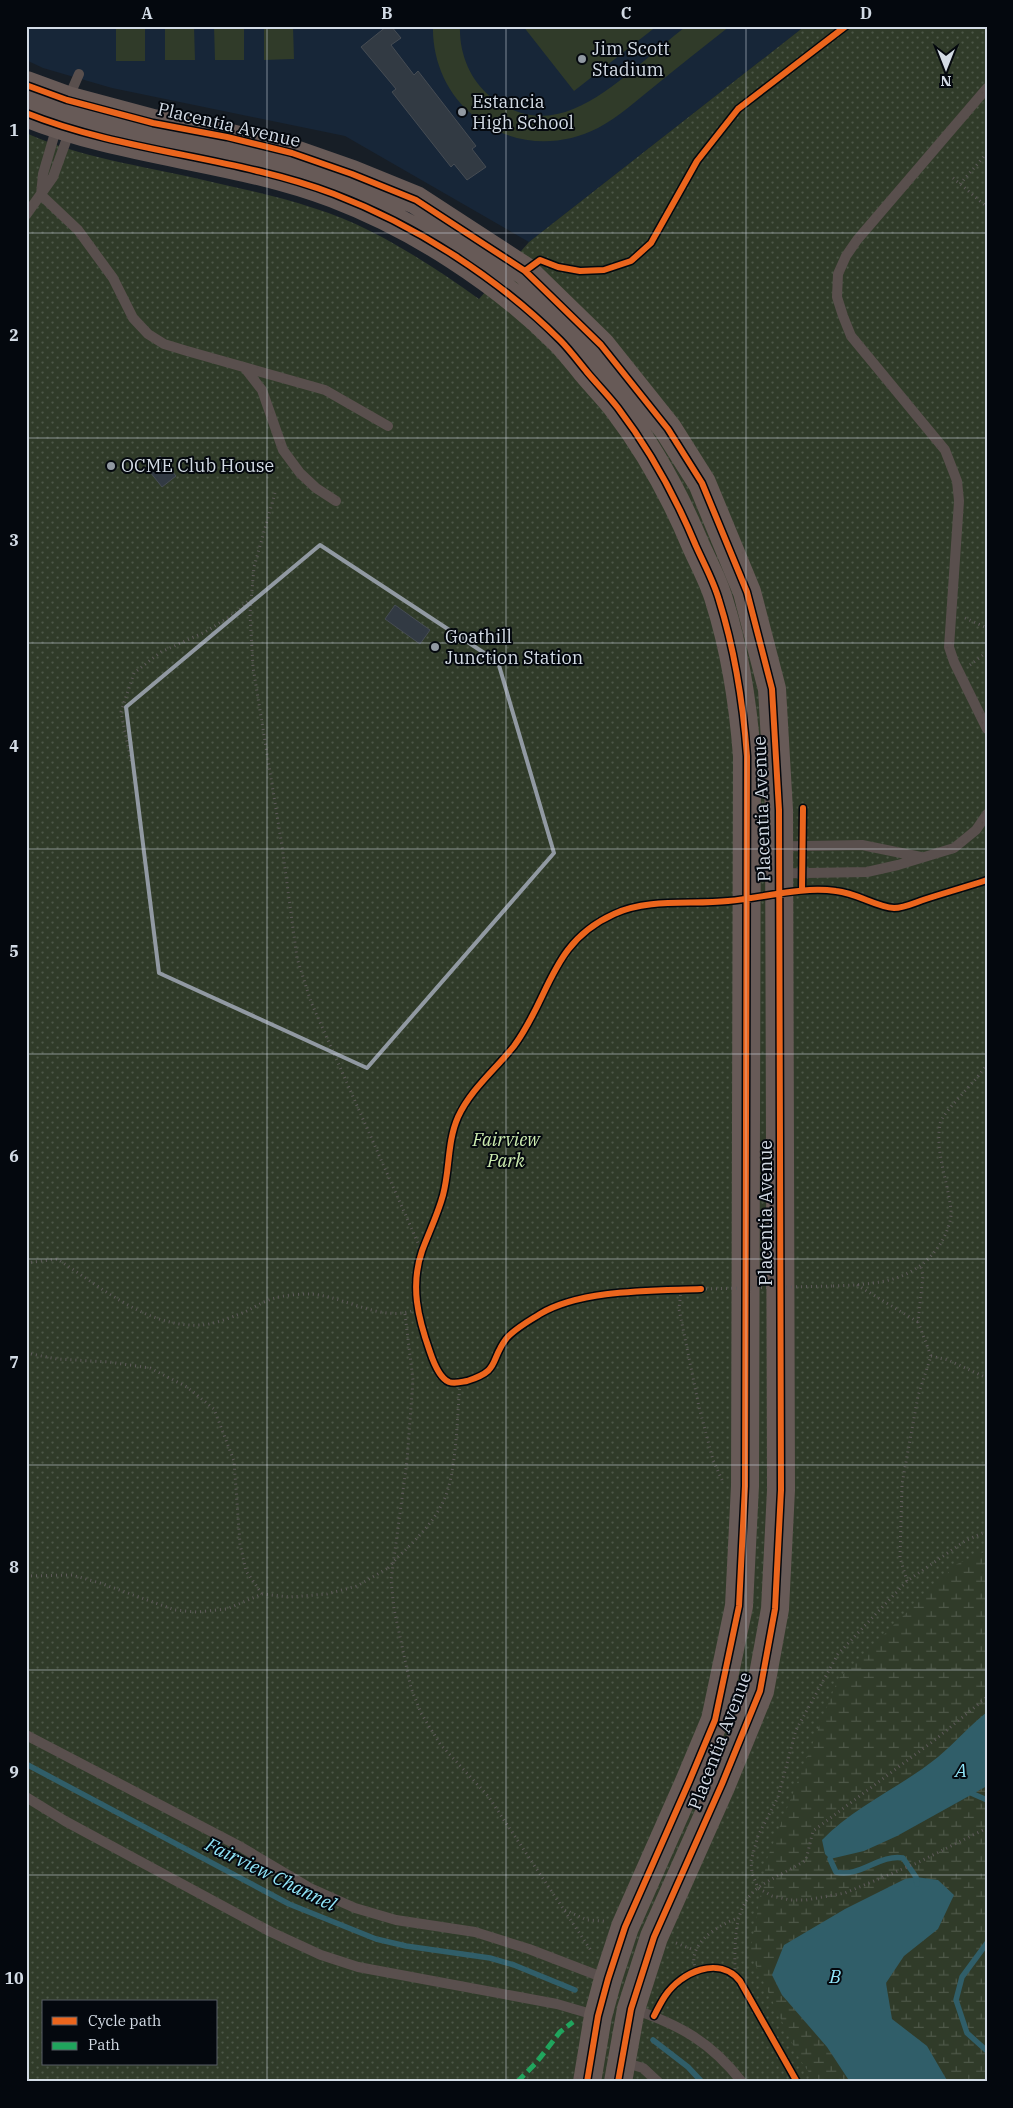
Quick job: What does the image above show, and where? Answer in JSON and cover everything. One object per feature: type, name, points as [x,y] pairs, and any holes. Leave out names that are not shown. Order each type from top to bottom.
[{"type":"main road","name":"Placentia Avenue","points":[[26,85],[64,116],[132,145],[257,171],[332,193],[377,212],[449,252],[505,292],[560,340],[618,409],[644,448],[680,507],[718,597],[729,636],[744,716],[747,756],[745,1476],[739,1606],[714,1720],[625,1928],[608,1979],[598,2016],[587,2082]]},
{"type":"main road","name":"Placentia Avenue","points":[[26,113],[153,123],[227,137],[292,153],[352,174],[416,200],[525,271],[602,345],[668,429],[702,483],[747,592],[772,689],[780,846],[781,1490],[775,1610],[760,1690],[722,1784],[654,1937],[632,2009],[619,2072]]},
{"type":"lane","points":[[26,215],[41,195],[43,174],[79,74]]},
{"type":"lane","points":[[987,88],[857,240],[846,256],[838,274],[837,297],[851,336],[945,450],[957,481],[959,501],[949,647],[959,673],[987,729]]},
{"type":"lane","points":[[41,195],[78,230],[113,278],[133,318],[148,334],[164,344],[325,390],[388,426]]},
{"type":"lane","points":[[244,367],[262,390],[283,450],[300,473],[316,488],[336,501]]},
{"type":"lane","points":[[748,860],[780,874],[867,872],[954,848],[976,830],[987,814]]},
{"type":"lane","points":[[748,860],[780,846],[862,845],[922,858]]},
{"type":"lane","points":[[26,1735],[241,1847],[310,1888],[355,1908],[396,1920],[475,1932],[529,1949],[608,1979]]},
{"type":"lane","points":[[26,1797],[65,1821],[270,1932],[320,1955],[358,1967],[557,2004],[598,2016]]},
{"type":"lane","points":[[632,2009],[672,2024],[703,2041],[728,2064],[742,2082]]},
{"type":"lane","points":[[619,2072],[644,2068],[658,2082]]},
{"type":"path","points":[[960,184],[987,153]]},
{"type":"path","points":[[953,178],[987,207]]},
{"type":"path","points":[[275,493],[254,567],[250,600],[253,666],[282,846],[296,958],[311,1002],[422,1252]]},
{"type":"path","points":[[131,761],[121,712],[134,672],[161,652],[205,632],[237,612],[250,600]]},
{"type":"path","points":[[951,612],[987,628]]},
{"type":"path","points":[[959,673],[987,652]]},
{"type":"path","points":[[672,1290],[857,1285],[888,1280],[908,1274],[921,1267],[935,1252],[943,1239],[951,1212],[939,1145],[940,1121],[946,1111],[980,1076],[987,1064]]},
{"type":"path","points":[[420,1260],[425,1244]]},
{"type":"path","points":[[26,1263],[57,1259],[140,1313],[171,1322],[201,1326],[237,1315],[275,1298],[309,1294],[333,1298],[387,1314],[418,1312],[416,1299]]},
{"type":"path","points":[[907,1581],[900,1558],[902,1484],[918,1396],[931,1356],[918,1322],[923,1276],[921,1267]]},
{"type":"path","points":[[857,1285],[918,1322]]},
{"type":"path","points":[[681,1290],[679,1308],[699,1407],[713,1460],[724,1486]]},
{"type":"path","points":[[405,1314],[413,1380],[407,1461],[391,1580],[394,1608],[411,1688],[421,1713],[440,1744],[488,1796],[592,1952]]},
{"type":"path","points":[[26,1352],[57,1359],[109,1362],[150,1368],[187,1387],[214,1409],[234,1461],[240,1544],[246,1571],[262,1594]]},
{"type":"path","points":[[931,1356],[948,1360],[987,1378]]},
{"type":"path","points":[[450,1382],[460,1383],[468,1380]]},
{"type":"path","points":[[26,1576],[72,1575],[175,1610],[197,1612],[227,1609],[262,1594],[290,1598],[326,1594],[357,1586],[388,1568],[416,1540],[443,1504],[454,1456],[460,1383]]},
{"type":"path","points":[[987,1530],[965,1541],[907,1581],[838,1654],[796,1730],[778,1797],[758,1836],[751,1861],[752,1873],[758,1888],[772,1896],[790,1900],[806,1900],[845,1893],[902,1869],[987,1828]]},
{"type":"path","points":[[740,1981],[732,1973],[738,1918],[743,1907],[758,1888],[806,1860],[813,1830],[936,1739],[987,1697]]},
{"type":"path","points":[[563,1909],[587,1920],[604,1921]]},
{"type":"path","points":[[696,1971],[692,1957],[694,1950],[706,1937],[727,1922],[738,1918]]},
{"type":"path","points":[[676,1943],[694,1950]]},
{"type":"highlighted area","points":[[320,545],[498,662],[554,853],[367,1068],[159,973],[126,707]]},
{"type":"shaded area","name":"Estancia High School","points":[[26,26],[805,26],[529,242],[345,136],[112,88],[43,68],[26,60]]},
{"type":"green space","points":[[116,26],[145,26],[145,61],[116,61]]},
{"type":"green space","points":[[165,26],[194,26],[195,60],[165,60]]},
{"type":"green space","points":[[214,26],[244,26],[244,60],[215,60]]},
{"type":"green space","points":[[264,26],[293,26],[294,59],[264,60]]},
{"type":"green space","points":[[433,26],[460,26],[461,46],[467,65],[477,83],[491,97],[515,111],[538,116],[560,113],[582,105],[603,93],[688,26],[730,26],[606,124],[582,135],[566,139],[534,141],[502,133],[488,126],[474,116],[456,98],[438,64],[433,39]]},
{"type":"green space","name":"Jim Scott Stadium","points":[[523,26],[657,26],[574,91]]},
{"type":"green space","name":"Fairview Park","points":[[805,26],[987,26],[987,2082],[26,2082],[26,133],[89,155],[264,194],[329,213],[398,246],[479,299],[529,242]]},
{"type":"green space","points":[[987,1551],[987,2082],[816,2082],[800,2060],[750,1953],[767,1859],[838,1679],[957,1564]]},
{"type":"water","name":"A","points":[[987,1712],[987,1786],[897,1836],[864,1851],[830,1859],[825,1854],[822,1840],[835,1828],[863,1807],[924,1768]]},
{"type":"water","name":"B","points":[[916,1877],[938,1880],[954,1895],[938,1929],[904,1956],[886,1983],[892,2019],[927,2046],[948,2082],[850,2082],[827,2047],[782,1995],[772,1975],[784,1945],[845,1909],[905,1879]]},
{"type":"building","points":[[387,26],[391,26],[401,38],[391,45],[414,75],[418,71],[476,146],[472,149],[486,167],[467,180],[454,164],[451,167],[392,92],[396,89],[361,47]]},
{"type":"building","points":[[160,456],[176,476],[162,487],[146,467]]},
{"type":"building","points":[[395,605],[430,630],[420,644],[385,619]]},
{"type":"waterway","name":"Fairview Channel","points":[[26,1764],[289,1904],[376,1939],[406,1946],[490,1958],[514,1965],[575,1990]]},
{"type":"waterway","points":[[971,1793],[987,1800]]},
{"type":"waterway","points":[[830,1859],[836,1872],[845,1873],[853,1872],[886,1859],[903,1858],[916,1877],[917,1884]]},
{"type":"waterway","points":[[987,1943],[962,1977],[956,2000],[967,2033],[987,2051]]},
{"type":"waterway","name":"Fairview Channel","points":[[653,2040],[688,2067],[702,2082]]},
{"type":"marked path","points":[[517,2082],[536,2063],[560,2032],[573,2022]]},
{"type":"cycle path","points":[[525,271],[540,260],[558,267],[580,271],[604,270],[631,261],[651,243],[697,161],[738,109],[846,26]]},
{"type":"cycle path","points":[[26,85],[67,100],[153,123],[227,137],[292,153],[352,174],[416,200],[525,271],[601,345],[668,429],[702,483],[747,592],[772,689],[779,810],[781,1490],[775,1609],[760,1691],[722,1784],[654,1937],[631,2009],[618,2082]]},
{"type":"cycle path","points":[[26,113],[102,137],[258,171],[334,194],[395,221],[425,237],[483,275],[510,295],[560,340],[630,424],[662,475],[680,510],[714,586],[725,619],[738,677],[747,756],[745,1486],[739,1606],[715,1720],[625,1927],[598,2016],[587,2082]]},
{"type":"cycle path","points":[[802,890],[803,808]]},
{"type":"cycle path","points":[[701,1289],[618,1293],[576,1300],[557,1306],[540,1314],[513,1332],[501,1347],[490,1369],[478,1377],[467,1381],[453,1383],[445,1380],[439,1373],[433,1360],[417,1302],[418,1264],[443,1195],[454,1126],[470,1097],[514,1046],[564,955],[593,926],[614,914],[641,906],[741,900],[796,891],[822,890],[844,892],[880,905],[898,908],[987,880]]},
{"type":"cycle path","points":[[654,2016],[672,1987],[690,1974],[711,1968],[722,1969],[731,1973],[740,1981],[797,2082]]},
{"type":"place","name":"Jim Scott Stadium","points":[[582,59]]},
{"type":"place","name":"Estancia High School","points":[[462,112]]},
{"type":"place","name":"OCME Club House","points":[[111,466]]},
{"type":"place","name":"Goathill Junction Station","points":[[435,647]]}]
